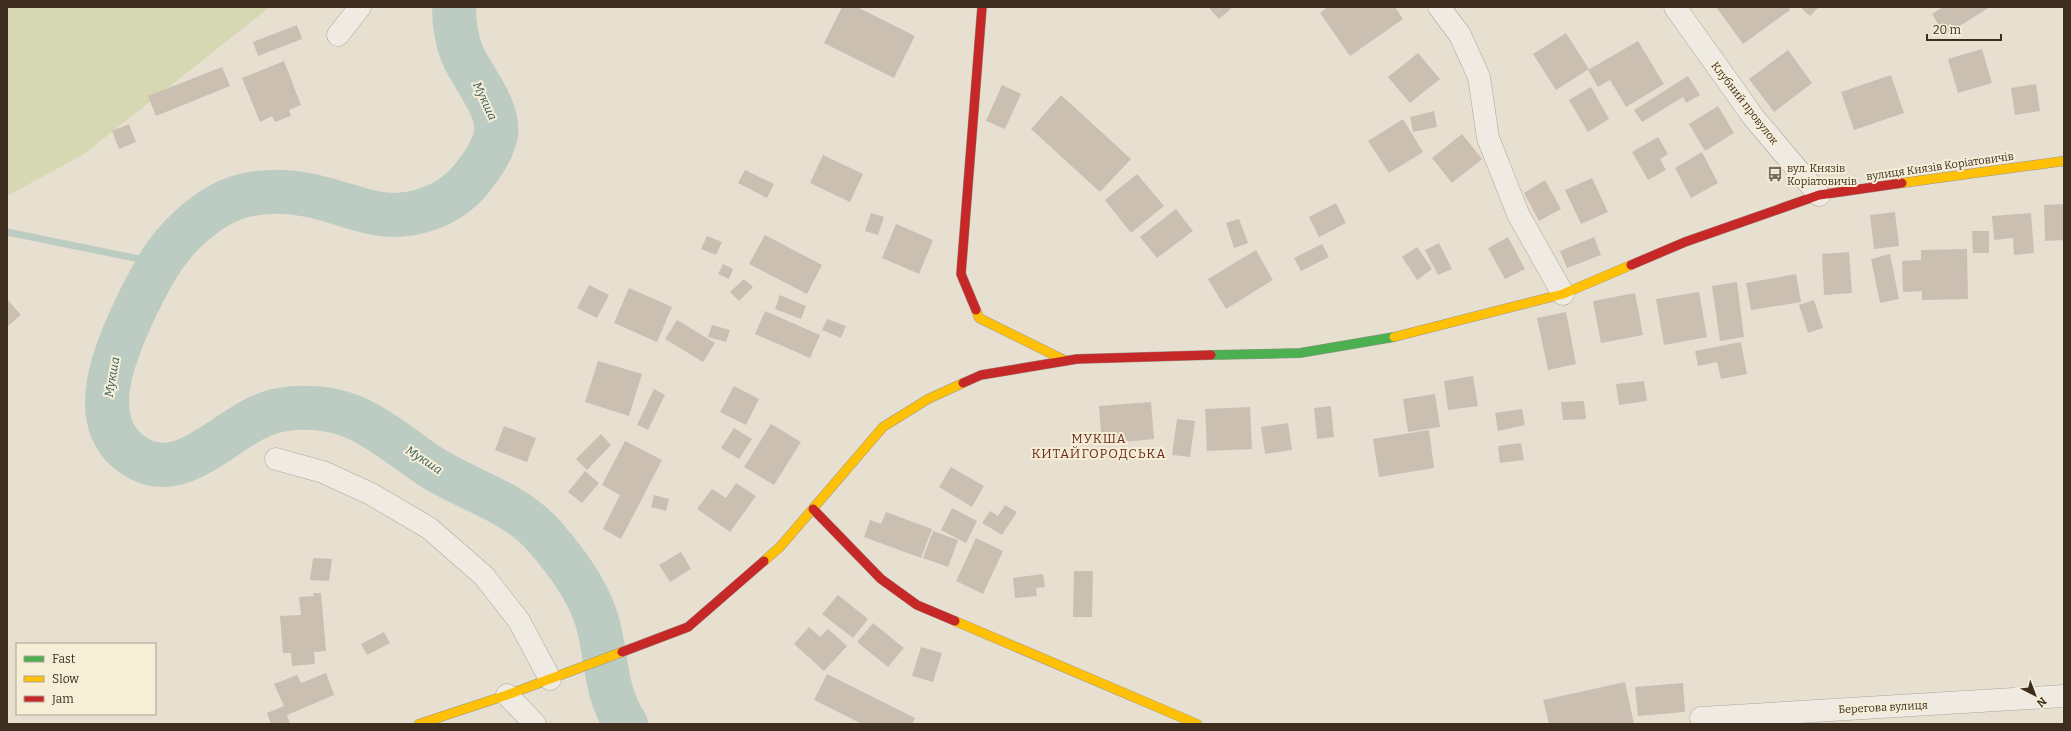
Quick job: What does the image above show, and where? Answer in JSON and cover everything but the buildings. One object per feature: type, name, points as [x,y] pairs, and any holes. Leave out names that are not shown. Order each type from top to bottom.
[{"type":"main road","points":[[982,7],[961,274],[979,318],[1066,361]]},
{"type":"main road","name":"вулиця Князів Коріатовичів","points":[[558,676],[688,627],[780,547],[883,427],[928,399],[980,375],[1077,359],[1300,353],[1409,335],[1563,294],[1686,242],[1819,195],[2064,161]]},
{"type":"main road","points":[[813,509],[881,579],[917,605],[1197,724]]},
{"type":"main road","points":[[419,724],[507,695],[558,676]]},
{"type":"street","points":[[338,35],[360,7]]},
{"type":"street","points":[[1439,7],[1460,35],[1479,77],[1488,138],[1518,214],[1563,294]]},
{"type":"street","name":"Клубний провулок","points":[[1675,7],[1754,118],[1819,195]]},
{"type":"street","points":[[276,459],[323,472],[371,494],[429,528],[484,576],[519,621],[558,676]]},
{"type":"street","points":[[507,695],[535,724]]},
{"type":"street","name":"Берегова вулиця","points":[[1702,721],[2064,696]]},
{"type":"green space","points":[[7,7],[270,7],[84,154],[7,196]]},
{"type":"waterway","name":"Мукша","points":[[454,7],[456,32],[463,56],[490,104],[496,124],[496,134],[493,146],[473,177],[452,197],[426,210],[413,213],[398,215],[370,212],[316,197],[294,193],[272,192],[242,196],[225,202],[202,216],[180,236],[166,254],[153,274],[129,322],[114,362],[109,383],[107,404],[110,423],[118,441],[133,455],[150,463],[166,465],[183,461],[199,454],[246,424],[265,414],[278,410],[291,408],[327,410],[343,413],[368,424],[436,470],[494,499],[521,515],[534,525],[554,547],[578,580],[595,615],[602,641],[608,678],[614,702],[626,724]]},
{"type":"waterway","points":[[7,232],[159,263]]},
{"type":"traffic: fast","points":[[1211,355],[1300,353],[1394,337]]},
{"type":"traffic: slow","points":[[1902,183],[2064,161]]},
{"type":"traffic: slow","points":[[1394,337],[1563,294],[1631,265]]},
{"type":"traffic: slow","points":[[976,310],[979,318],[1066,361]]},
{"type":"traffic: slow","points":[[764,561],[780,547],[883,427],[928,399],[963,383]]},
{"type":"traffic: slow","points":[[955,621],[1197,724]]},
{"type":"traffic: slow","points":[[419,724],[507,695],[622,652]]},
{"type":"traffic: jam","points":[[976,310],[961,274],[982,7]]},
{"type":"traffic: jam","points":[[1631,265],[1685,242],[1819,195],[1902,183]]},
{"type":"traffic: jam","points":[[963,383],[981,375],[1077,359],[1211,355]]},
{"type":"traffic: jam","points":[[813,509],[881,579],[917,605],[955,621]]},
{"type":"traffic: jam","points":[[622,652],[688,627],[764,561]]},
{"type":"place","name":"вул. Князів Коріатовичів","points":[[1775,174]]},
{"type":"district","name":"МУКША КИТАЙГОРОДСЬКА","points":[[1099,446]]}]
